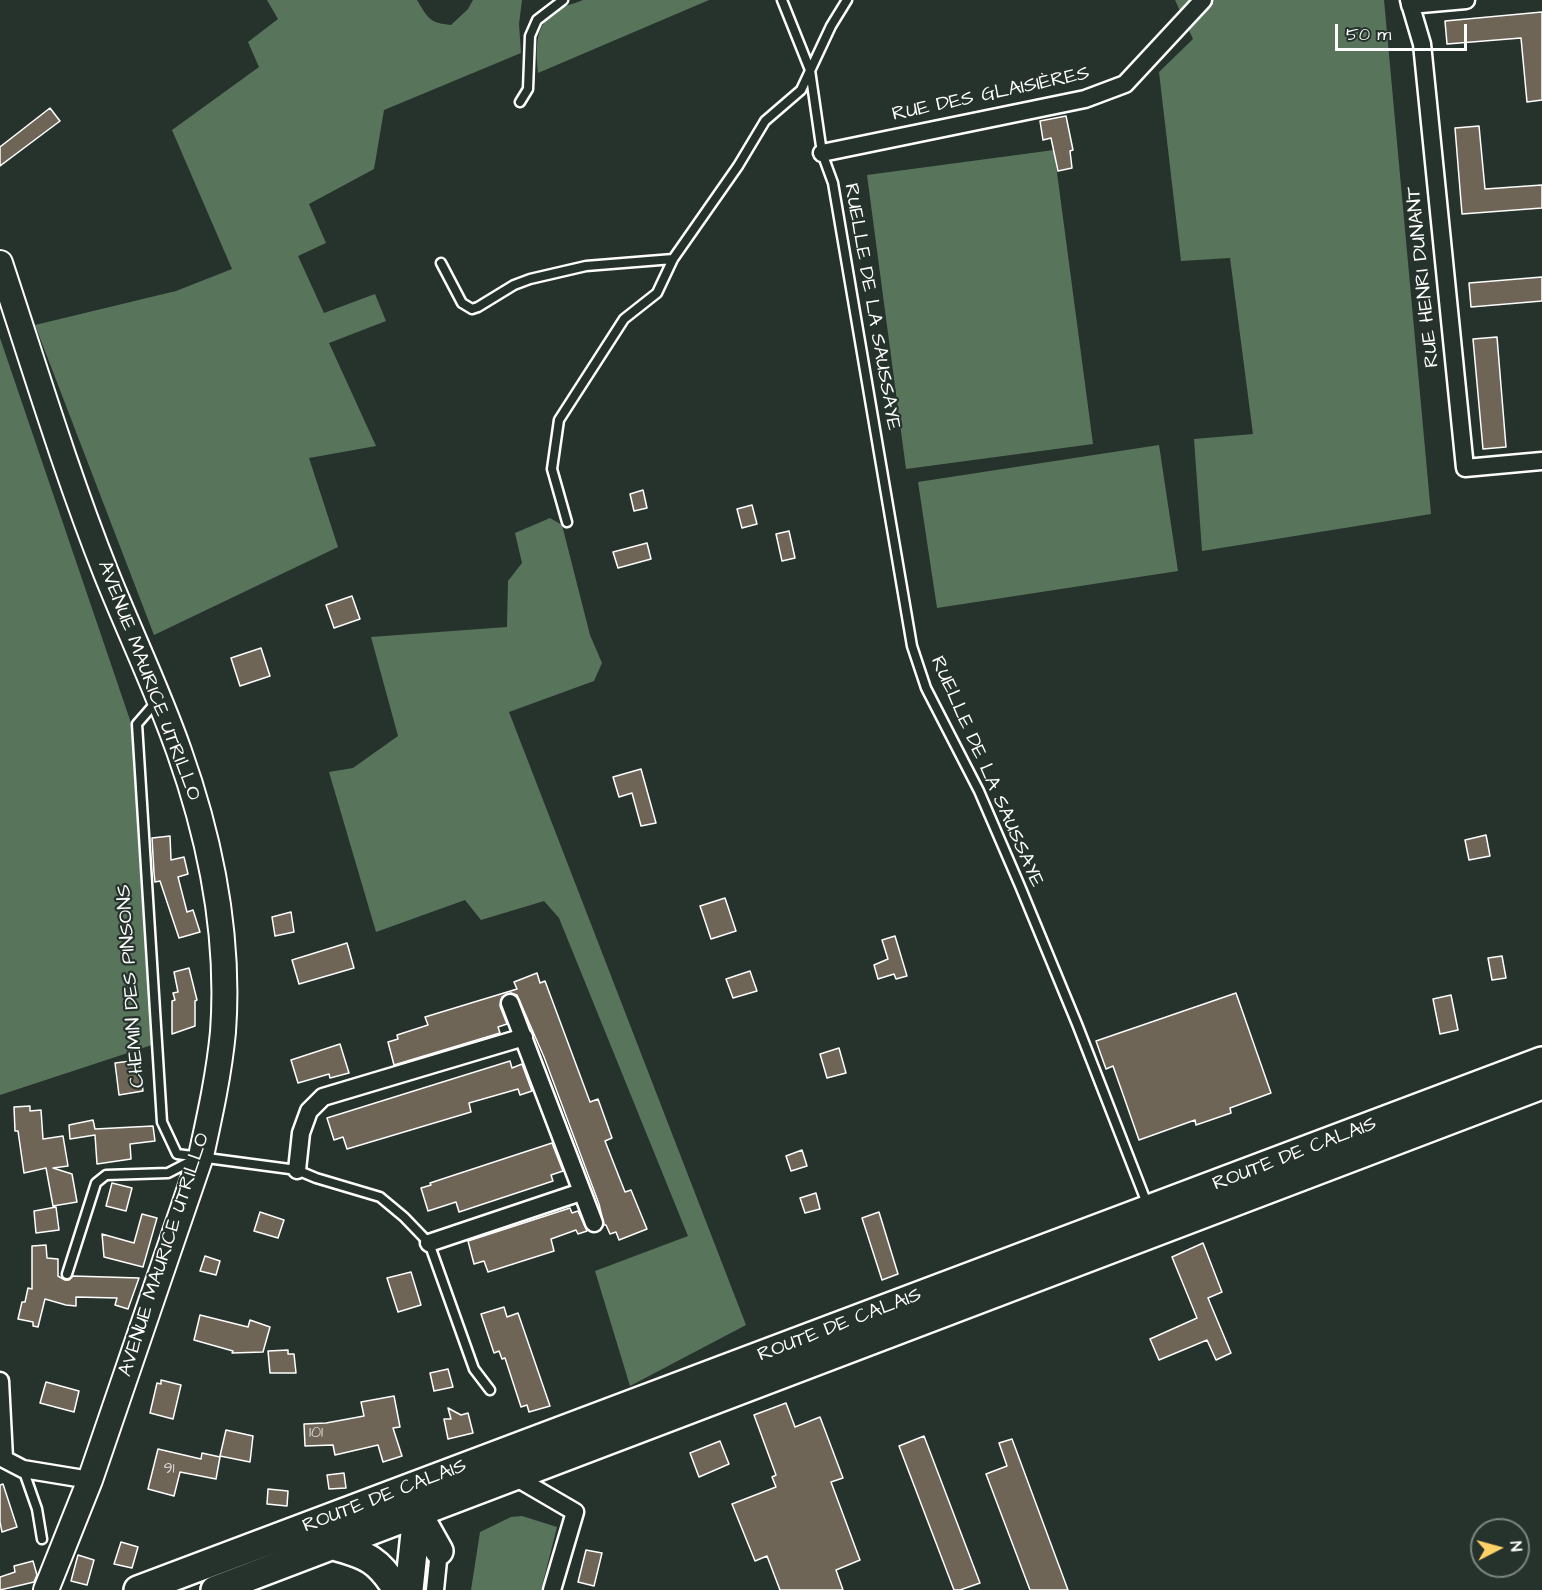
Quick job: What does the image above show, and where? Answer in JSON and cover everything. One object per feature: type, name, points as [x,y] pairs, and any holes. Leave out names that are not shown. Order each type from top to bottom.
[{"type":"main road","name":"AVENUE MAURICE UTRILLO","points":[[0,262],[84,515],[178,748],[212,864],[222,936],[223,1033],[213,1102],[201,1156],[90,1480],[46,1590]]},
{"type":"main road","name":"ROUTE DE CALAIS","points":[[138,1590],[1542,1061]]},
{"type":"main road","name":"ROUTE DE CALAIS","points":[[215,1590],[458,1499],[1289,1179],[1542,1085]]},
{"type":"main road","points":[[408,1487],[417,1514],[439,1551]]},
{"type":"main road","points":[[439,1551],[458,1499]]},
{"type":"main road","points":[[409,1590],[417,1514]]},
{"type":"main road","name":"AVENUE MAURICE UTRILLO","points":[[59,1590],[74,1522]]},
{"type":"main road","points":[[334,1546],[365,1555],[377,1563],[397,1590]]},
{"type":"street","name":"RUE DES GLAISIÈRES","points":[[822,153],[1085,99],[1125,84],[1203,0]]},
{"type":"street","name":"RUE HENRI DUNANT","points":[[1466,0],[1409,2],[1422,44],[1465,468],[1542,461]]},
{"type":"street","points":[[510,1003],[594,1223]]},
{"type":"street","points":[[297,1170],[301,1133],[309,1111],[323,1097],[524,1037]]},
{"type":"street","points":[[429,1243],[581,1192]]},
{"type":"street","points":[[0,1382],[2,1457],[22,1469],[90,1480]]},
{"type":"street","points":[[515,1477],[575,1512],[552,1590]]},
{"type":"street","points":[[435,1590],[439,1551]]},
{"type":"lane","points":[[520,102],[528,89],[531,65],[530,36],[533,28],[537,20],[563,0]]},
{"type":"lane","name":"RUELLE DE LA SAUSSAYE","points":[[782,0],[810,70],[822,153],[833,183],[912,646],[926,688],[979,790],[1020,886],[1149,1210]]},
{"type":"lane","points":[[567,522],[552,469],[559,420],[624,319],[657,293],[673,259],[738,166],[765,121],[801,90],[831,26],[847,0]]},
{"type":"lane","points":[[441,263],[462,303],[472,309],[514,285],[530,279],[586,266],[673,259]]},
{"type":"lane","name":"CHEMIN DES PINSONS","points":[[158,700],[137,724],[162,1122],[177,1154],[297,1170],[380,1197],[404,1217],[429,1243],[474,1369],[490,1390]]},
{"type":"lane","points":[[67,1274],[96,1183],[101,1177],[168,1173],[201,1156]]},
{"type":"lane","points":[[22,1469],[37,1509],[42,1539]]},
{"type":"green space","points":[[267,0],[417,0],[433,21],[451,25],[468,9],[473,0],[522,0],[519,24],[521,53],[384,110],[374,169],[309,204],[326,243],[298,256],[324,313],[375,294],[386,321],[329,343],[376,446],[309,458],[338,547],[154,635],[35,325],[176,291],[232,269],[172,130],[259,67],[248,42],[278,19]]},
{"type":"green space","points":[[583,0],[709,0],[538,73],[538,41],[542,26],[555,11]]},
{"type":"green space","points":[[1175,0],[1384,0],[1431,514],[1202,551],[1194,439],[1253,434],[1230,258],[1181,261],[1159,72],[1193,39]]},
{"type":"green space","points":[[1054,150],[1093,444],[906,469],[867,175]]},
{"type":"green space","points":[[0,338],[131,723],[155,1044],[0,1095]]},
{"type":"green space","points":[[1159,445],[1178,571],[937,608],[918,482]]},
{"type":"green space","points":[[550,518],[562,525],[590,635],[602,663],[594,681],[509,712],[746,1325],[630,1386],[595,1271],[688,1236],[559,918],[544,901],[481,920],[465,900],[376,932],[329,772],[353,768],[398,736],[371,637],[507,627],[508,581],[522,563],[515,533]]},
{"type":"green space","points":[[522,1516],[557,1527],[541,1590],[471,1590],[480,1532],[511,1517]]},
{"type":"building","points":[[1542,12],[1542,100],[1527,102],[1521,38],[1447,44],[1445,21]]},
{"type":"building","points":[[50,108],[60,121],[0,166],[0,147]]},
{"type":"building","points":[[1066,116],[1073,150],[1070,151],[1072,168],[1058,171],[1051,138],[1043,140],[1040,121]]},
{"type":"building","points":[[1479,126],[1485,189],[1542,185],[1542,208],[1462,214],[1455,128]]},
{"type":"building","points":[[1542,277],[1542,301],[1471,307],[1469,283]]},
{"type":"building","points":[[1497,337],[1506,447],[1483,449],[1473,339]]},
{"type":"building","points":[[643,490],[647,508],[634,511],[630,494]]},
{"type":"building","points":[[752,505],[757,524],[742,528],[737,509]]},
{"type":"building","points":[[789,531],[795,558],[782,561],[776,534]]},
{"type":"building","points":[[647,543],[651,559],[618,568],[613,552]]},
{"type":"building","points":[[352,596],[360,619],[334,628],[326,605]]},
{"type":"building","points":[[261,648],[270,676],[240,686],[231,658]]},
{"type":"building","points":[[641,769],[656,823],[641,826],[632,793],[619,797],[613,777]]},
{"type":"building","points":[[1486,835],[1490,856],[1469,860],[1465,840]]},
{"type":"building","points":[[170,836],[171,860],[184,857],[188,874],[178,877],[187,912],[193,910],[200,932],[179,938],[160,881],[155,882],[154,873],[152,838]]},
{"type":"building","points":[[725,898],[736,931],[711,939],[700,906]]},
{"type":"building","points":[[291,912],[294,932],[275,936],[272,917]]},
{"type":"building","points":[[895,936],[907,976],[896,979],[894,974],[878,979],[874,965],[888,959],[882,940]]},
{"type":"building","points":[[347,943],[354,968],[299,984],[292,960]]},
{"type":"building","points":[[1502,956],[1506,978],[1492,980],[1488,958]]},
{"type":"building","points":[[189,968],[197,1000],[195,1001],[195,1026],[172,1034],[172,1001],[175,1000],[173,993],[178,992],[174,972]]},
{"type":"building","points":[[750,971],[757,991],[733,998],[726,979]]},
{"type":"building","points":[[537,973],[540,983],[545,981],[590,1102],[598,1099],[612,1138],[605,1141],[625,1192],[631,1190],[647,1229],[619,1240],[616,1232],[610,1234],[604,1225],[599,1204],[544,1057],[517,995],[511,993],[502,997],[500,1006],[507,1024],[498,1027],[500,1033],[394,1065],[388,1042],[398,1039],[397,1035],[428,1025],[425,1017],[517,989],[514,982]]},
{"type":"building","points":[[1236,993],[1271,1093],[1230,1108],[1231,1113],[1196,1125],[1195,1120],[1139,1140],[1113,1066],[1106,1069],[1096,1041]]},
{"type":"building","points":[[1451,995],[1458,1030],[1440,1034],[1433,999]]},
{"type":"building","points":[[340,1044],[349,1073],[330,1078],[329,1074],[298,1083],[291,1060]]},
{"type":"building","points":[[839,1048],[846,1073],[827,1078],[820,1054]]},
{"type":"building","points":[[139,1060],[143,1091],[119,1095],[115,1063]]},
{"type":"building","points":[[510,1061],[512,1068],[522,1064],[532,1091],[520,1095],[518,1089],[469,1103],[471,1112],[347,1149],[343,1137],[334,1140],[327,1118]]},
{"type":"building","points":[[30,1106],[30,1111],[41,1110],[43,1139],[63,1136],[68,1166],[53,1168],[72,1174],[77,1202],[53,1206],[46,1168],[24,1173],[18,1131],[15,1131],[14,1107]]},
{"type":"building","points":[[93,1120],[95,1129],[153,1126],[155,1141],[130,1144],[131,1159],[97,1164],[95,1135],[70,1139],[69,1125]]},
{"type":"building","points":[[552,1143],[563,1171],[551,1175],[553,1181],[459,1212],[456,1202],[428,1211],[421,1188],[431,1185],[430,1183]]},
{"type":"building","points":[[802,1150],[807,1166],[791,1171],[786,1156]]},
{"type":"building","points":[[112,1183],[132,1188],[126,1211],[106,1206]]},
{"type":"building","points":[[816,1193],[820,1209],[805,1213],[800,1198]]},
{"type":"building","points":[[56,1207],[59,1230],[36,1233],[34,1211]]},
{"type":"building","points":[[570,1208],[572,1213],[578,1211],[587,1231],[578,1234],[576,1230],[551,1239],[554,1251],[488,1272],[484,1261],[474,1264],[468,1241]]},
{"type":"building","points":[[260,1212],[284,1220],[278,1238],[254,1231]]},
{"type":"building","points":[[879,1212],[898,1274],[882,1280],[862,1218]]},
{"type":"building","points":[[142,1214],[157,1218],[143,1267],[104,1257],[102,1234],[134,1243]]},
{"type":"building","points":[[1203,1243],[1222,1292],[1208,1298],[1231,1353],[1216,1360],[1207,1340],[1159,1360],[1150,1339],[1197,1318],[1172,1257]]},
{"type":"building","points":[[46,1245],[47,1258],[58,1259],[58,1276],[65,1280],[73,1276],[139,1278],[128,1309],[115,1305],[117,1298],[76,1297],[76,1306],[45,1299],[38,1327],[33,1326],[33,1322],[18,1319],[28,1288],[32,1289],[32,1246]]},
{"type":"building","points":[[205,1256],[220,1261],[216,1275],[200,1271]]},
{"type":"building","points":[[411,1272],[421,1305],[398,1312],[387,1278]]},
{"type":"building","points":[[504,1307],[507,1317],[518,1313],[550,1406],[529,1412],[527,1405],[521,1407],[505,1358],[502,1359],[499,1351],[494,1353],[481,1314]]},
{"type":"building","points":[[200,1315],[248,1327],[250,1320],[270,1327],[263,1352],[232,1353],[233,1351],[194,1340]]},
{"type":"building","points":[[288,1350],[288,1354],[294,1354],[296,1373],[270,1373],[268,1351]]},
{"type":"building","points":[[448,1369],[453,1387],[434,1391],[430,1373]]},
{"type":"building","points":[[161,1380],[181,1385],[173,1419],[150,1413],[157,1383],[161,1384]]},
{"type":"building","points":[[46,1382],[79,1391],[74,1412],[40,1403]]},
{"type":"building","points":[[394,1396],[400,1427],[393,1428],[402,1456],[383,1462],[378,1445],[335,1455],[333,1445],[305,1446],[304,1424],[326,1423],[364,1416],[361,1402]]},
{"type":"building","points":[[786,1403],[795,1427],[820,1417],[843,1478],[831,1482],[860,1560],[836,1570],[843,1590],[780,1590],[767,1556],[755,1561],[732,1504],[776,1487],[772,1477],[776,1475],[754,1415]]},
{"type":"building","points":[[448,1408],[461,1415],[468,1413],[473,1433],[448,1439],[444,1419],[451,1419]]},
{"type":"building","points":[[226,1430],[253,1436],[250,1462],[220,1456]]},
{"type":"building","points":[[924,1436],[980,1583],[960,1590],[954,1590],[899,1446]]},
{"type":"building","points":[[1012,1439],[1068,1590],[1030,1590],[986,1474],[1007,1466],[999,1443]]},
{"type":"building","points":[[720,1441],[729,1464],[699,1477],[690,1453]]},
{"type":"building","points":[[158,1449],[201,1459],[202,1453],[220,1457],[216,1479],[180,1472],[174,1496],[148,1489]]},
{"type":"building","points":[[344,1473],[346,1488],[329,1489],[327,1475]]},
{"type":"building","points":[[3,1484],[17,1527],[2,1532],[0,1485]]},
{"type":"building","points":[[268,1489],[288,1491],[287,1506],[267,1504]]},
{"type":"building","points":[[121,1542],[138,1547],[132,1568],[114,1564]]},
{"type":"building","points":[[586,1550],[602,1553],[594,1586],[578,1582]]},
{"type":"building","points":[[78,1555],[94,1560],[87,1585],[71,1581]]},
{"type":"building","points":[[33,1561],[37,1575],[34,1582],[0,1590],[0,1577],[15,1572],[14,1566]]}]
